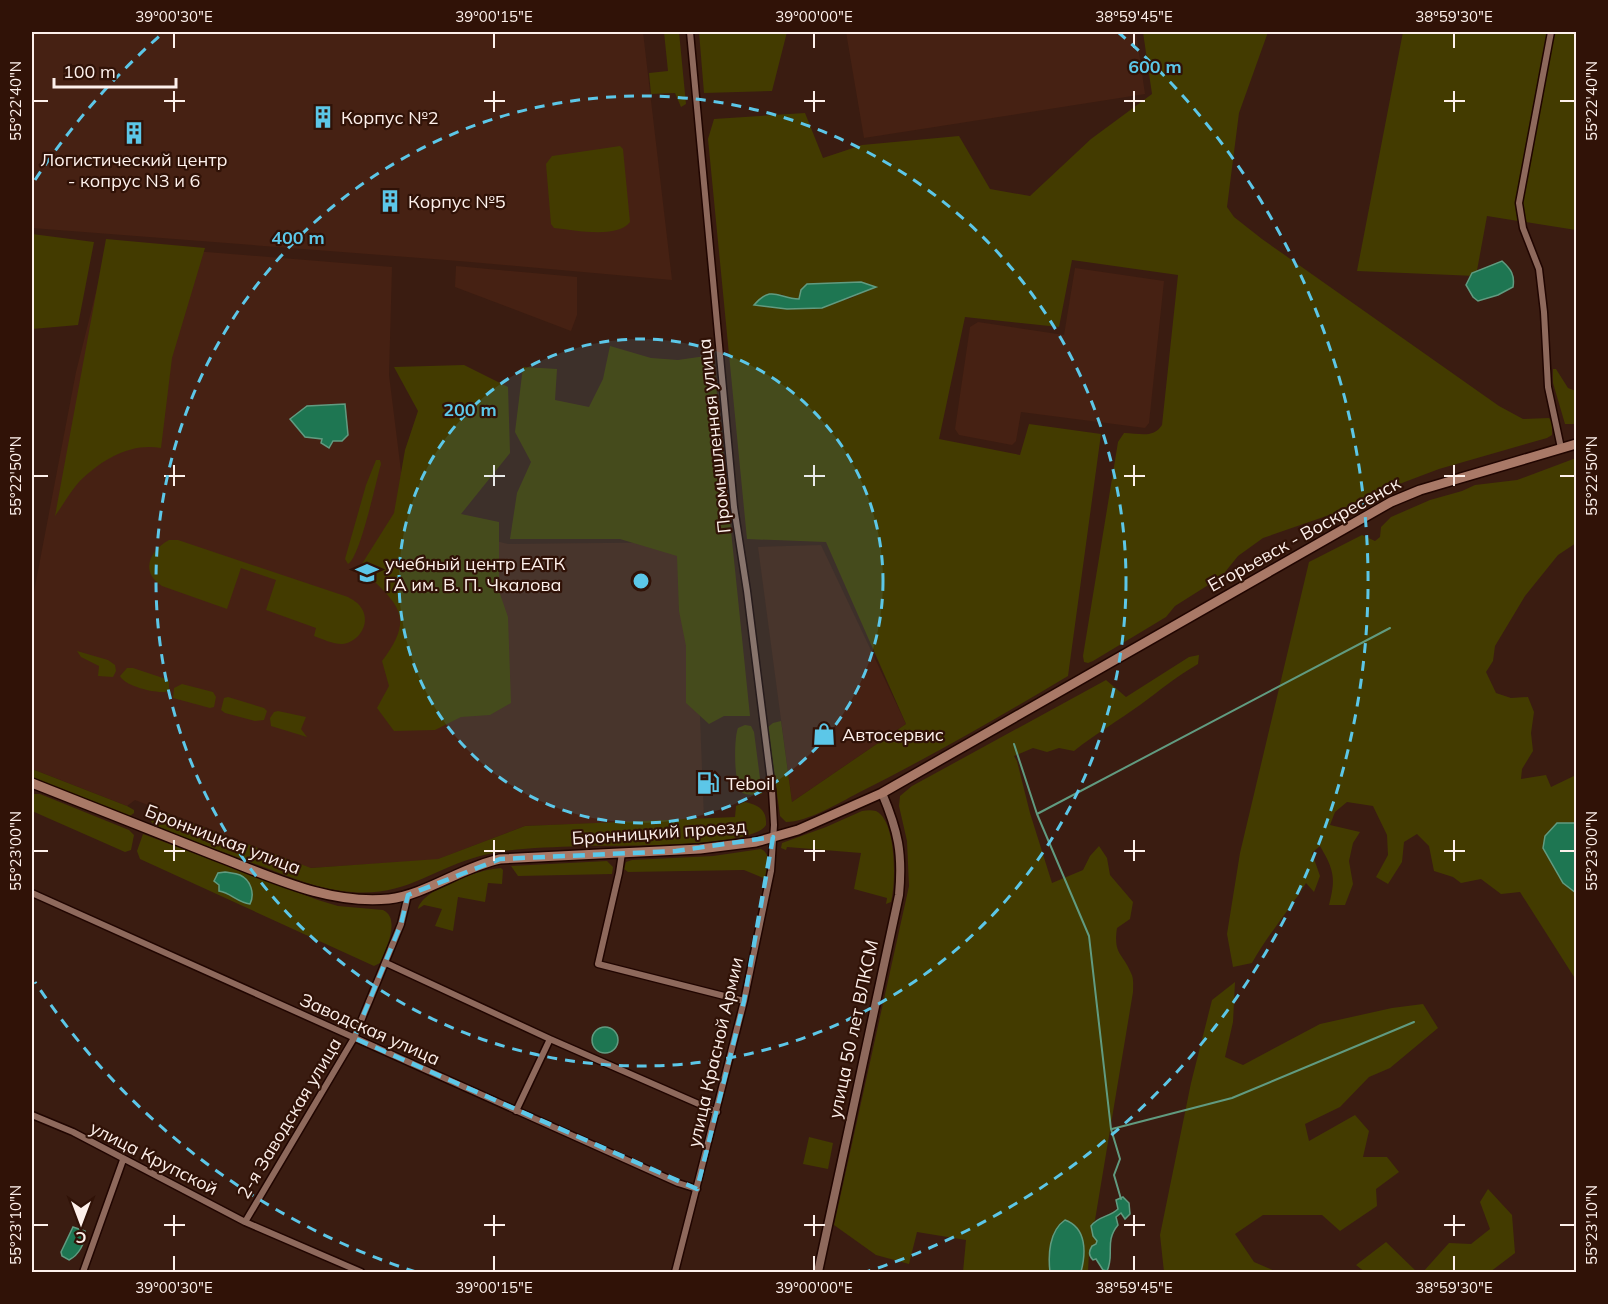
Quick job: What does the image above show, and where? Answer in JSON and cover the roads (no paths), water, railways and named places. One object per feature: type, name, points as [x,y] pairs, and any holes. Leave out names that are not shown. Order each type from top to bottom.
[{"type":"main road","name":"Егорьевск - Воскресенск","points":[[1188,618],[1391,502],[1420,490],[1576,444]]},
{"type":"main road","name":"Бронницкий проезд","points":[[408,895],[464,870],[500,859],[728,847],[773,837],[824,820],[882,793],[1188,618]]},
{"type":"main road","name":"Бронницкая улица","points":[[32,784],[320,893],[360,900],[408,895]]},
{"type":"street","name":"Промышленная улица","points":[[690,32],[734,507],[772,790],[773,837]]},
{"type":"street","points":[[1551,32],[1519,203],[1523,228],[1539,269],[1548,387],[1561,448]]},
{"type":"street","name":"улица 50 лет ВЛКСМ","points":[[818,1272],[899,895],[901,877],[899,840],[882,793]]},
{"type":"street","name":"улица Красной Армии","points":[[675,1272],[744,1001],[771,871],[773,837]]},
{"type":"street","points":[[622,853],[620,873],[598,964],[744,1001]]},
{"type":"street","name":"Заводская улица","points":[[32,893],[516,1111],[678,1183],[697,1189]]},
{"type":"street","name":"2-я Заводская улица","points":[[245,1222],[354,1038],[401,924],[408,895]]},
{"type":"street","points":[[386,963],[717,1113]]},
{"type":"street","points":[[516,1111],[550,1039]]},
{"type":"street","name":"улица Крупской","points":[[32,1115],[73,1132],[245,1222],[361,1272]]},
{"type":"street","points":[[83,1272],[123,1160]]},
{"type":"waterway","points":[[1037,814],[1390,628]]},
{"type":"waterway","points":[[1014,744],[1037,814],[1089,936],[1111,1129],[1120,1159],[1114,1175],[1121,1199]]},
{"type":"waterway","points":[[1112,1129],[1232,1098],[1414,1022]]},
{"type":"place","name":"Корпус №2","points":[[323,117]]},
{"type":"place","name":"Логистический центр - копрус N3 и 6","points":[[134,133]]},
{"type":"place","name":"Корпус №5","points":[[390,201]]},
{"type":"place","name":"учебный центр ЕАТК ГА им. В. П. Чкалова","points":[[367,573]]},
{"type":"place","name":"Автосервис","points":[[824,734]]},
{"type":"place","name":"Teboil","points":[[708,783]]}]
